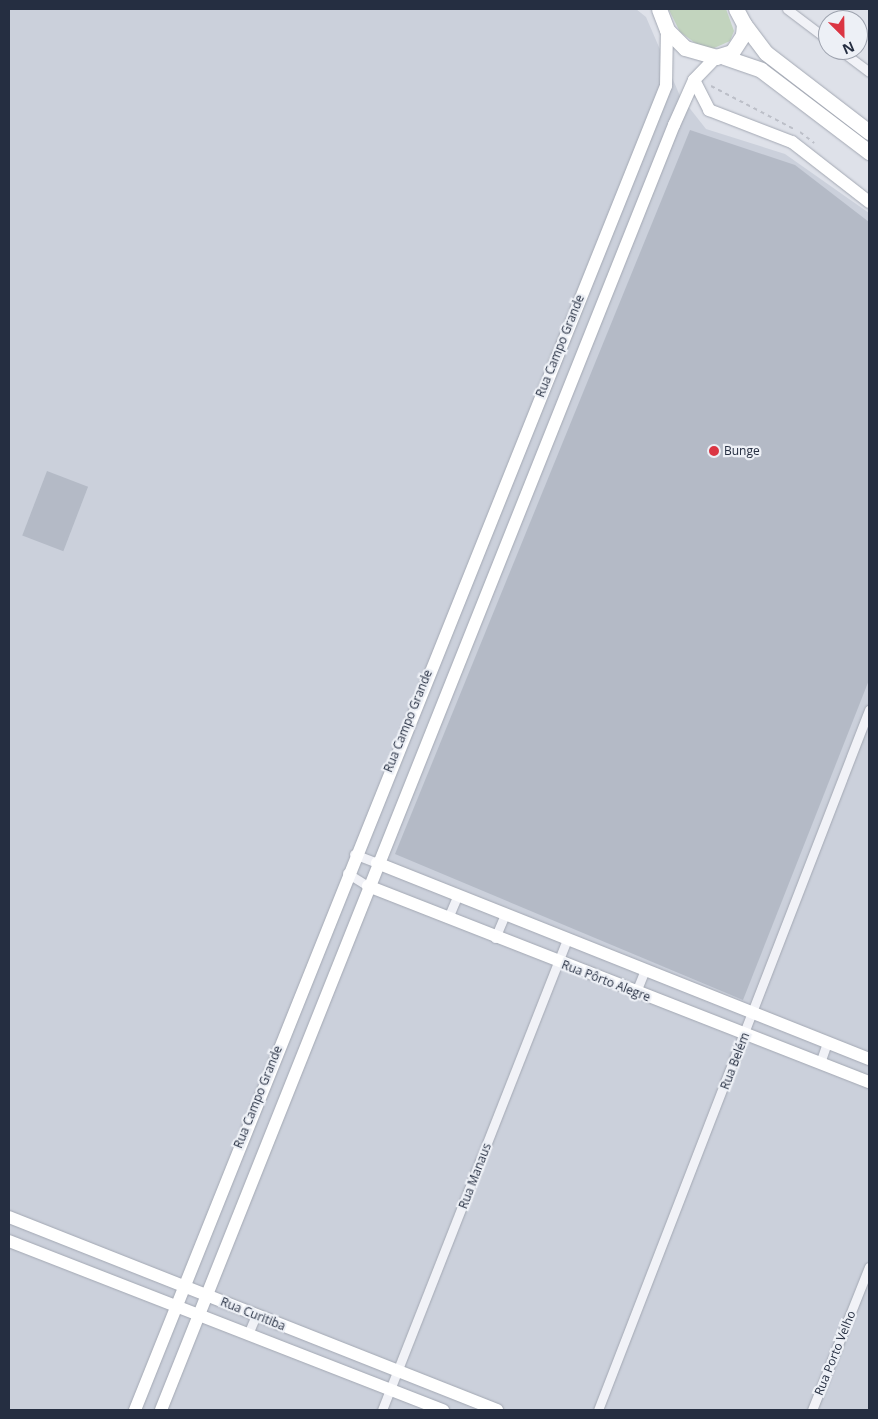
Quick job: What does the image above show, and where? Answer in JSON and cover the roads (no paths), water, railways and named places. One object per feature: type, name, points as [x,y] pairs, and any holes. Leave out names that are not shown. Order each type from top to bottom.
[{"type":"main road","points":[[736,9],[744,24],[766,53],[869,132]]},
{"type":"main road","points":[[658,10],[667,30],[685,48],[761,70],[869,152]]},
{"type":"main road","points":[[720,57],[739,45],[744,24]]},
{"type":"street","points":[[787,9],[818,32]]},
{"type":"street","name":"Rua Campo Grande","points":[[134,1410],[346,873],[666,86],[667,30]]},
{"type":"street","name":"Rua Campo Grande","points":[[161,1410],[208,1296],[377,863],[694,80],[720,57]]},
{"type":"street","points":[[856,60],[868,68]]},
{"type":"street","points":[[694,80],[709,110],[798,146],[869,202]]},
{"type":"street","name":"Rua Belém","points":[[598,1410],[746,1034],[869,710]]},
{"type":"street","name":"Rua Pôrto Alegre","points":[[354,854],[566,942],[869,1059]]},
{"type":"street","name":"Rua Pôrto Alegre","points":[[346,873],[368,886],[495,938],[869,1082]]},
{"type":"street","points":[[448,918],[457,897]]},
{"type":"street","points":[[495,938],[504,917]]},
{"type":"street","name":"Rua Manaus","points":[[382,1410],[566,942]]},
{"type":"street","points":[[636,992],[644,972]]},
{"type":"street","points":[[820,1062],[828,1043]]},
{"type":"street","name":"Rua Curitiba","points":[[9,1217],[497,1410]]},
{"type":"street","name":"Rua Curitiba","points":[[9,1241],[443,1410]]},
{"type":"street","name":"Rua Porto Velho","points":[[812,1410],[869,1267]]},
{"type":"street","points":[[248,1334],[256,1315]]},
{"type":"place","name":"Bunge","points":[[714,451]]}]
